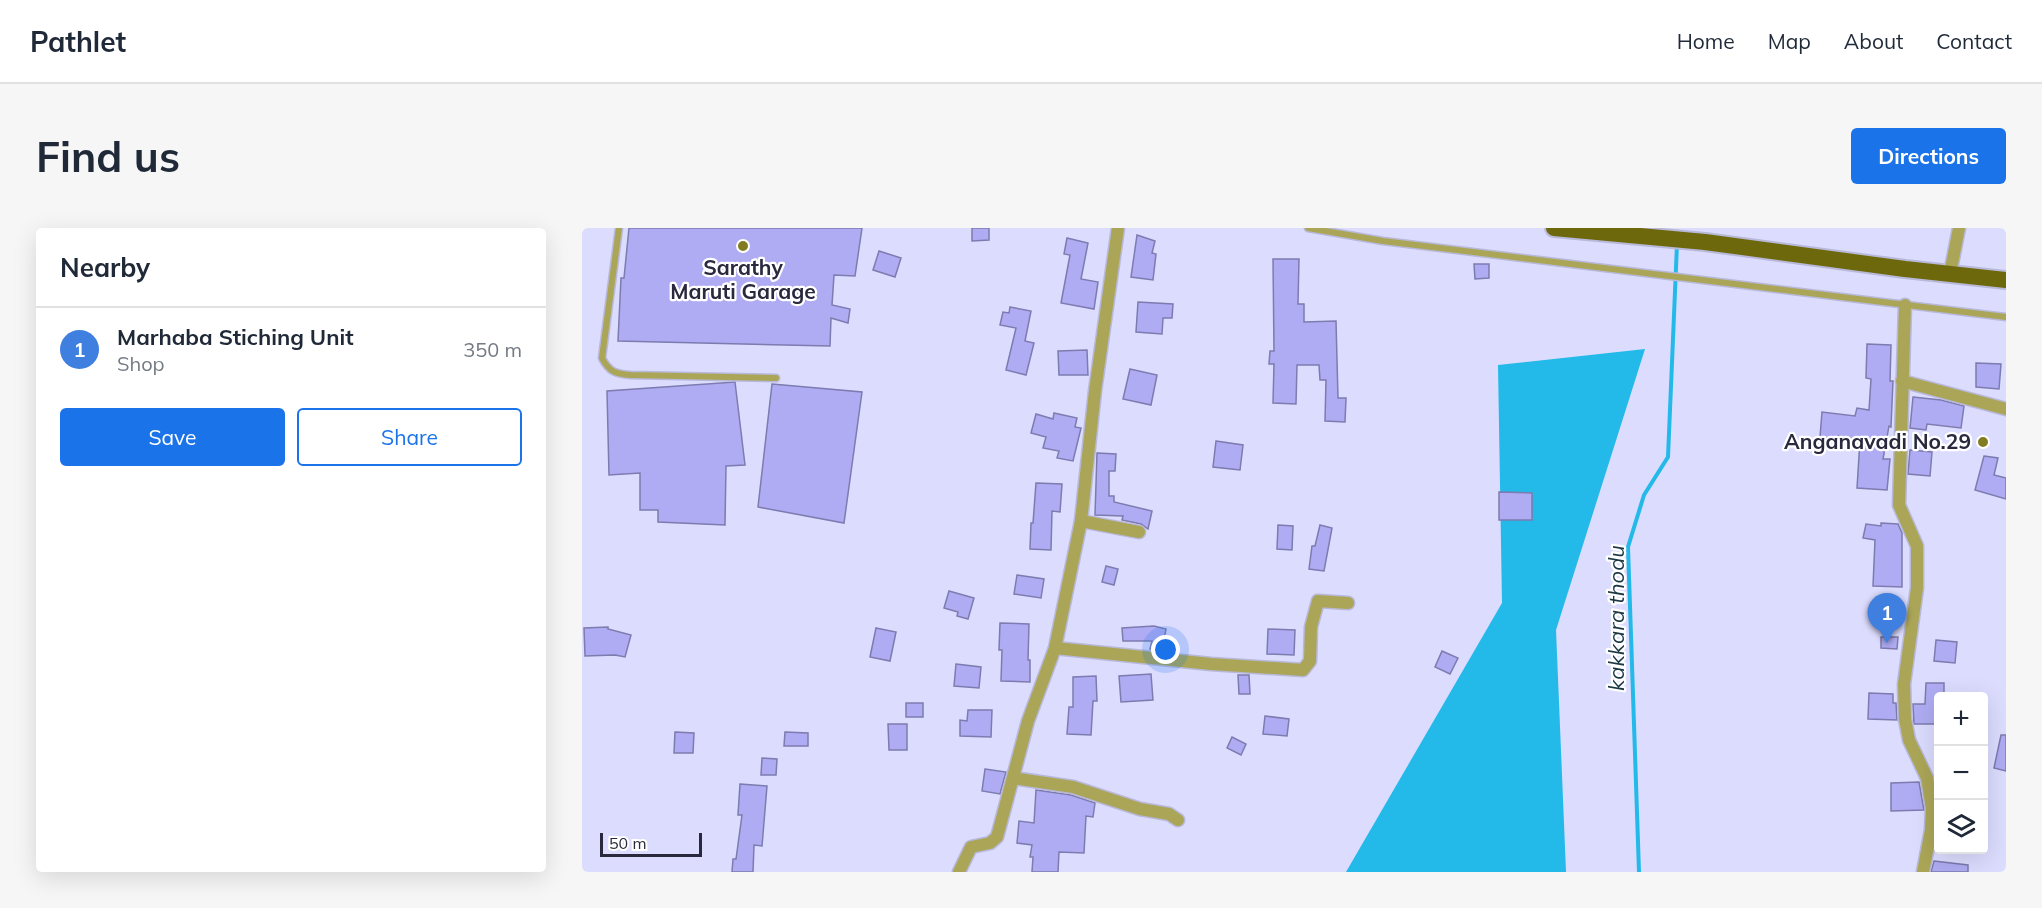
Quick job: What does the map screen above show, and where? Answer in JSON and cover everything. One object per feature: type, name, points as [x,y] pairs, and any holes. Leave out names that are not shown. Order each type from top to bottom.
[{"type":"highway","points":[[1554,228],[1705,242],[2006,280]]},
{"type":"street","points":[[959,872],[971,847],[990,843],[997,837],[1028,721],[1055,648],[1081,521],[1095,392],[1118,228]]},
{"type":"street","points":[[1950,274],[1959,228]]},
{"type":"street","points":[[1905,305],[1899,505],[1917,546],[1917,588],[1904,684],[1905,718],[1909,740],[1927,778],[1932,809],[1931,830],[1923,872]]},
{"type":"street","points":[[1902,381],[2006,409]]},
{"type":"street","points":[[1081,521],[1139,532]]},
{"type":"street","points":[[1055,648],[1211,664],[1303,670],[1310,661],[1311,627],[1318,600],[1348,603]]},
{"type":"street","points":[[1013,778],[1073,787],[1140,809],[1169,814],[1178,820]]},
{"type":"lane","points":[[619,228],[602,358],[608,369],[615,374],[631,375],[776,378]]},
{"type":"lane","points":[[1308,228],[1383,241],[2006,317]]},
{"type":"water","points":[[1645,349],[1556,630],[1566,872],[1346,872],[1502,603],[1498,365]]},
{"type":"building","points":[[629,228],[862,228],[855,276],[834,275],[832,305],[850,309],[848,323],[831,318],[830,346],[618,341],[621,278],[624,278]]},
{"type":"building","points":[[972,228],[989,228],[989,240],[972,241]]},
{"type":"building","points":[[1137,235],[1155,241],[1152,253],[1156,254],[1153,280],[1131,277]]},
{"type":"building","points":[[1067,238],[1088,243],[1081,279],[1098,282],[1094,309],[1061,303],[1070,255],[1064,254]]},
{"type":"building","points":[[879,251],[901,258],[895,277],[873,270]]},
{"type":"building","points":[[1273,259],[1299,259],[1298,304],[1304,304],[1304,322],[1336,321],[1338,398],[1346,398],[1345,422],[1325,421],[1326,380],[1320,380],[1319,365],[1297,365],[1296,404],[1273,403],[1274,364],[1269,364],[1270,351],[1274,351]]},
{"type":"building","points":[[1474,264],[1489,264],[1489,278],[1475,279]]},
{"type":"building","points":[[1138,302],[1173,304],[1172,318],[1163,318],[1162,334],[1136,332]]},
{"type":"building","points":[[1010,307],[1031,311],[1025,341],[1034,343],[1026,375],[1006,370],[1016,328],[1000,325],[1003,312],[1009,313]]},
{"type":"building","points":[[1867,344],[1891,345],[1890,381],[1893,381],[1891,427],[1889,426],[1883,459],[1890,459],[1887,490],[1857,488],[1860,440],[1838,436],[1838,439],[1820,437],[1822,412],[1855,416],[1857,408],[1869,410],[1871,379],[1866,378]]},
{"type":"building","points":[[1087,350],[1088,375],[1059,375],[1058,351]]},
{"type":"building","points":[[1976,363],[2001,364],[1999,389],[1976,387]]},
{"type":"building","points":[[1130,369],[1157,375],[1151,405],[1123,399]]},
{"type":"building","points":[[735,382],[745,465],[726,466],[725,525],[658,522],[658,510],[640,510],[640,473],[609,475],[607,391]]},
{"type":"building","points":[[772,384],[862,392],[844,523],[758,507]]},
{"type":"building","points":[[1913,397],[1941,400],[1964,406],[1961,428],[1927,424],[1926,430],[1910,428]]},
{"type":"building","points":[[1054,413],[1077,418],[1075,427],[1081,428],[1073,461],[1057,458],[1059,451],[1043,448],[1046,437],[1031,433],[1036,414],[1053,419]]},
{"type":"building","points":[[1216,441],[1243,445],[1240,470],[1213,467]]},
{"type":"building","points":[[1910,450],[1932,452],[1930,476],[1908,474]]},
{"type":"building","points":[[1097,453],[1116,454],[1115,471],[1109,471],[1109,496],[1114,496],[1114,502],[1152,511],[1148,529],[1141,524],[1122,520],[1123,516],[1095,515]]},
{"type":"building","points":[[1984,456],[1998,458],[1994,475],[2006,478],[2006,499],[1975,490]]},
{"type":"building","points":[[1036,483],[1062,484],[1060,512],[1052,511],[1051,550],[1030,549]]},
{"type":"building","points":[[1499,492],[1532,493],[1532,520],[1499,520]]},
{"type":"building","points":[[1881,523],[1898,524],[1902,533],[1902,587],[1873,586],[1875,540],[1863,538],[1866,524],[1881,526]]},
{"type":"building","points":[[1278,525],[1293,526],[1292,550],[1277,549]]},
{"type":"building","points":[[1320,525],[1332,528],[1324,571],[1309,569],[1312,546],[1315,546]]},
{"type":"building","points":[[1106,566],[1118,569],[1114,585],[1102,582]]},
{"type":"building","points":[[1017,575],[1044,579],[1041,598],[1014,594]]},
{"type":"building","points":[[949,591],[974,598],[968,619],[957,616],[958,612],[944,608]]},
{"type":"building","points":[[1000,623],[1029,624],[1030,682],[1001,681]]},
{"type":"building","points":[[1154,626],[1166,629],[1162,651],[1150,649],[1152,641],[1123,641],[1122,628]]},
{"type":"building","points":[[608,627],[608,629],[631,635],[625,657],[585,656],[584,628]]},
{"type":"building","points":[[876,628],[896,632],[890,661],[870,657]]},
{"type":"building","points":[[1268,629],[1295,630],[1294,655],[1267,654]]},
{"type":"building","points":[[1881,637],[1898,637],[1897,649],[1881,648]]},
{"type":"building","points":[[1936,640],[1957,642],[1955,663],[1934,661]]},
{"type":"building","points":[[1442,651],[1458,658],[1450,674],[1435,667]]},
{"type":"building","points":[[956,664],[981,667],[979,688],[954,686]]},
{"type":"building","points":[[1151,674],[1153,700],[1121,702],[1119,676]]},
{"type":"building","points":[[1238,675],[1249,675],[1250,694],[1239,694]]},
{"type":"building","points":[[1096,676],[1097,701],[1093,701],[1091,735],[1067,734],[1069,707],[1073,707],[1073,677]]},
{"type":"building","points":[[1926,683],[1944,683],[1944,692],[1934,692],[1934,724],[1914,724],[1913,704],[1925,704]]},
{"type":"building","points":[[1869,693],[1893,694],[1897,720],[1868,719]]},
{"type":"building","points":[[906,703],[923,703],[923,717],[906,717]]},
{"type":"building","points":[[968,710],[992,710],[991,737],[960,736],[960,720],[967,721]]},
{"type":"building","points":[[1265,716],[1289,719],[1287,736],[1263,734]]},
{"type":"building","points":[[888,724],[907,724],[907,750],[889,750]]},
{"type":"building","points":[[675,732],[694,733],[693,753],[674,753]]},
{"type":"building","points":[[785,732],[808,733],[808,746],[784,746]]},
{"type":"building","points":[[2001,735],[2006,735],[2006,771],[1994,768]]},
{"type":"building","points":[[1232,737],[1246,744],[1241,755],[1227,748]]},
{"type":"building","points":[[762,758],[777,759],[776,775],[761,775]]},
{"type":"building","points":[[985,769],[1006,772],[1000,794],[982,791]]},
{"type":"building","points":[[1919,782],[1924,810],[1891,811],[1891,783]]},
{"type":"building","points":[[740,784],[767,786],[762,846],[754,845],[753,872],[732,872],[742,815],[738,815]]},
{"type":"building","points":[[1036,790],[1071,795],[1095,803],[1093,817],[1086,816],[1084,853],[1059,852],[1058,872],[1032,872],[1033,857],[1030,857],[1032,845],[1017,843],[1019,821],[1034,823]]},
{"type":"building","points":[[1934,861],[1968,865],[1968,872],[1931,872]]},
{"type":"waterway","name":"kakkara thodu","points":[[1639,872],[1628,547],[1644,495],[1668,457],[1677,244]]},
{"type":"place","name":"Sarathy Maruti Garage","points":[[743,246]]},
{"type":"place","name":"Anganavadi No.29","points":[[1983,442]]},
{"type":"place","name":"Marhaba Stiching Unit","points":[[1887,643]]}]
